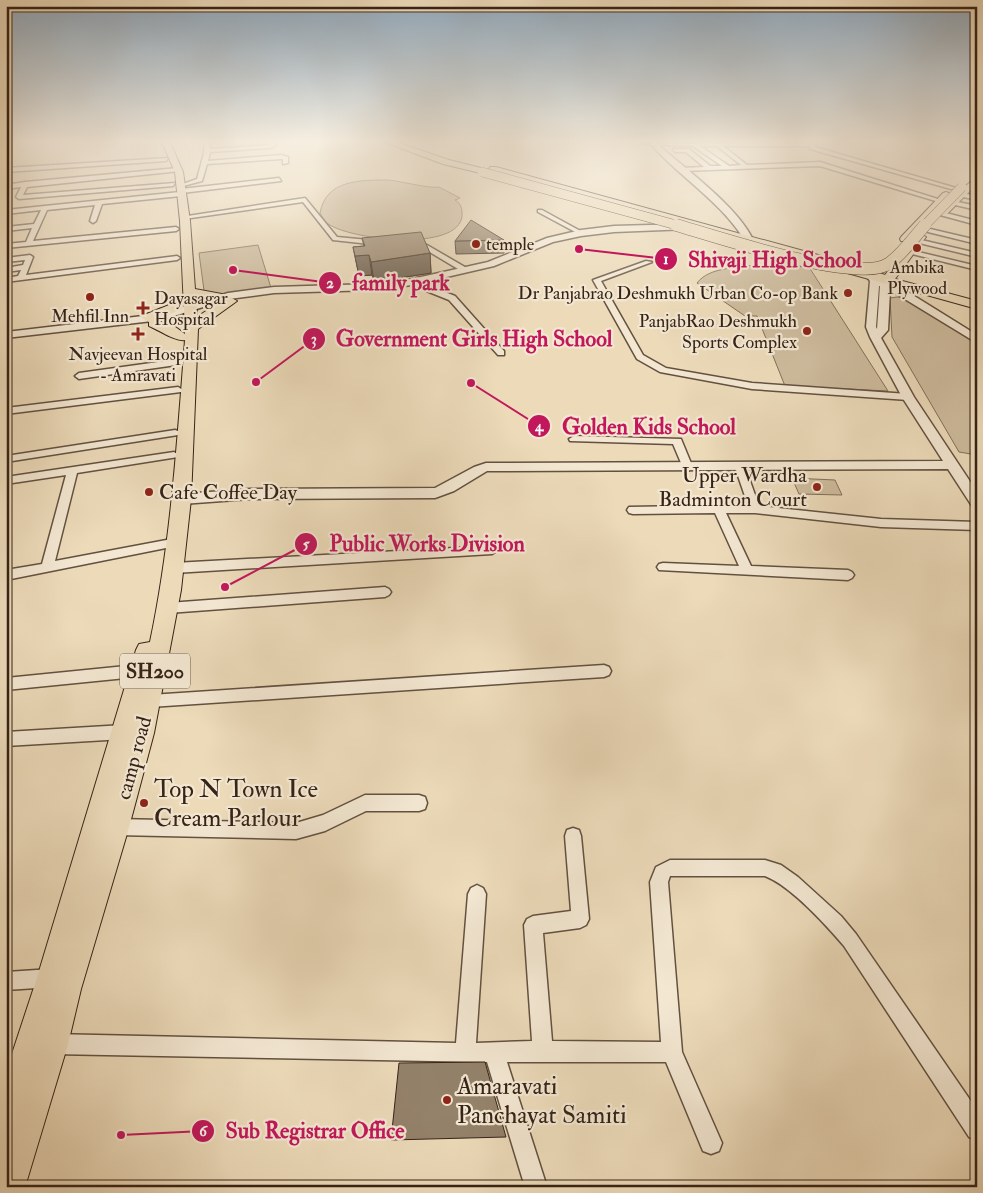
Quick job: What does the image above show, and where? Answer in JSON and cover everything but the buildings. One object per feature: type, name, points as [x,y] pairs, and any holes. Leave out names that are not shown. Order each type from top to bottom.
[{"type":"main road","name":"camp road","points":[[6,1125],[66,989],[116,827],[150,701],[148,670],[161,592],[182,500],[185,314],[180,223],[176,196]]},
{"type":"main road","points":[[569,196],[821,265],[856,270],[872,269],[888,264],[959,196]]},
{"type":"main road","points":[[588,196],[977,305]]},
{"type":"main road","points":[[881,279],[884,262],[941,201],[951,196]]},
{"type":"main road","points":[[881,279],[910,252],[926,230],[960,196]]},
{"type":"main road","name":"camp road","points":[[7,1187],[41,1044],[52,978],[124,732],[148,670],[168,608],[174,568],[172,506],[174,455],[185,314],[178,258],[180,223]]},
{"type":"main road","points":[[691,229],[734,237]]},
{"type":"main road","points":[[751,242],[831,261],[853,264],[884,262]]},
{"type":"main road","points":[[831,261],[881,279],[977,300]]},
{"type":"main road","points":[[151,321],[213,310],[227,299]]},
{"type":"main road","points":[[151,321],[164,326],[185,314],[227,299]]},
{"type":"street","points":[[20,196],[32,196]]},
{"type":"street","points":[[25,210],[32,196]]},
{"type":"street","points":[[6,212],[99,203],[115,196]]},
{"type":"street","points":[[705,196],[731,225],[734,237]]},
{"type":"street","points":[[711,196],[751,242]]},
{"type":"street","points":[[924,196],[941,201]]},
{"type":"street","points":[[6,246],[180,223],[305,200],[335,240],[389,244]]},
{"type":"street","points":[[93,221],[99,203]]},
{"type":"street","points":[[953,203],[977,208]]},
{"type":"street","points":[[30,244],[45,208]]},
{"type":"street","points":[[540,211],[581,233]]},
{"type":"street","points":[[942,214],[977,223]]},
{"type":"street","points":[[6,229],[36,226]]},
{"type":"street","points":[[227,299],[277,293],[370,292],[491,270],[581,233],[630,228],[691,229]]},
{"type":"street","points":[[417,284],[491,264],[547,242],[632,230],[704,228]]},
{"type":"street","points":[[926,230],[977,242]]},
{"type":"street","points":[[917,241],[977,255]]},
{"type":"street","points":[[407,245],[425,246],[466,270]]},
{"type":"street","points":[[910,252],[977,268]]},
{"type":"street","points":[[6,260],[30,257],[21,278]]},
{"type":"street","points":[[6,280],[178,258]]},
{"type":"street","points":[[648,262],[597,280],[640,357],[663,370],[752,386],[908,397]]},
{"type":"street","points":[[6,270],[26,267]]},
{"type":"street","points":[[881,279],[883,330],[875,337],[908,397],[977,503]]},
{"type":"street","points":[[881,279],[977,340]]},
{"type":"street","points":[[881,279],[891,290],[977,345]]},
{"type":"street","points":[[417,284],[452,298],[501,352]]},
{"type":"street","points":[[6,335],[151,321]]},
{"type":"street","points":[[6,341],[151,321]]},
{"type":"street","points":[[79,376],[180,362]]},
{"type":"street","points":[[6,411],[178,390]]},
{"type":"street","points":[[6,458],[175,434]]},
{"type":"street","points":[[574,439],[677,441],[688,468]]},
{"type":"street","points":[[6,481],[174,455]]},
{"type":"street","points":[[182,500],[250,494],[435,492],[448,489],[469,474],[486,467],[688,468],[846,464],[953,465]]},
{"type":"street","points":[[740,467],[756,509]]},
{"type":"street","points":[[47,567],[73,470]]},
{"type":"street","points":[[719,509],[746,570]]},
{"type":"street","points":[[633,510],[756,509],[881,523],[977,526]]},
{"type":"street","points":[[6,575],[172,543]]},
{"type":"street","points":[[174,568],[492,550]]},
{"type":"street","points":[[663,567],[848,575]]},
{"type":"street","points":[[168,608],[385,592]]},
{"type":"street","points":[[6,684],[148,670]]},
{"type":"street","points":[[150,701],[604,672]]},
{"type":"street","points":[[6,739],[124,732]]},
{"type":"street","points":[[116,827],[296,831],[325,823],[365,802],[419,803]]},
{"type":"street","points":[[543,1051],[533,925],[580,918],[574,836]]},
{"type":"street","points":[[711,1143],[672,1052],[659,882],[664,870],[670,868],[766,868],[781,874],[792,883],[835,922],[850,940],[977,1129]]},
{"type":"street","points":[[464,1053],[477,894]]},
{"type":"street","points":[[6,981],[52,978]]},
{"type":"street","points":[[41,1044],[464,1053],[543,1051],[672,1052]]},
{"type":"street","points":[[494,1053],[536,1187]]},
{"type":"shaded area","points":[[328,196],[456,196],[460,198],[455,200],[459,203],[462,212],[458,225],[445,234],[404,240],[380,238],[339,229],[326,222],[320,213],[323,202]]},
{"type":"shaded area","points":[[258,245],[271,288],[205,298],[199,253]]},
{"type":"shaded area","name":"PanjabRao Deshmukh Sports Complex","points":[[755,265],[809,267],[888,391],[785,386],[757,316],[745,316],[697,283],[702,278],[716,271]]},
{"type":"shaded area","points":[[890,298],[905,298],[977,344],[977,455],[959,452],[892,337]]},
{"type":"shaded area","name":"Upper Wardha Badminton Court","points":[[792,478],[835,480],[842,495],[799,494]]},
{"type":"place","name":"temple","points":[[476,244]]},
{"type":"place","name":"Ambika Plywood","points":[[917,248]]},
{"type":"place","name":"Shivaji High School","points":[[579,249]]},
{"type":"place","name":"family park","points":[[233,270]]},
{"type":"place","name":"Dr Panjabrao Deshmukh Urban Co-op Bank","points":[[848,293]]},
{"type":"place","name":"Mehfil Inn","points":[[90,297]]},
{"type":"place","name":"Dayasagar Hospital","points":[[143,308]]},
{"type":"place","name":"PanjabRao Deshmukh Sports Complex","points":[[807,331]]},
{"type":"place","name":"Navjeevan Hospital - Amravati","points":[[138,334]]},
{"type":"place","name":"Government Girls High School","points":[[256,382]]},
{"type":"place","name":"Golden Kids School","points":[[471,383]]},
{"type":"place","name":"Upper Wardha Badminton Court","points":[[817,487]]},
{"type":"place","name":"Cafe Coffee Day","points":[[149,492]]},
{"type":"place","name":"Public Works Division","points":[[225,587]]},
{"type":"place","name":"Top N Town Ice Cream Parlour","points":[[144,803]]},
{"type":"place","name":"Amaravati Panchayat Samiti","points":[[447,1100]]},
{"type":"place","name":"Sub Registrar Office","points":[[121,1135]]}]
